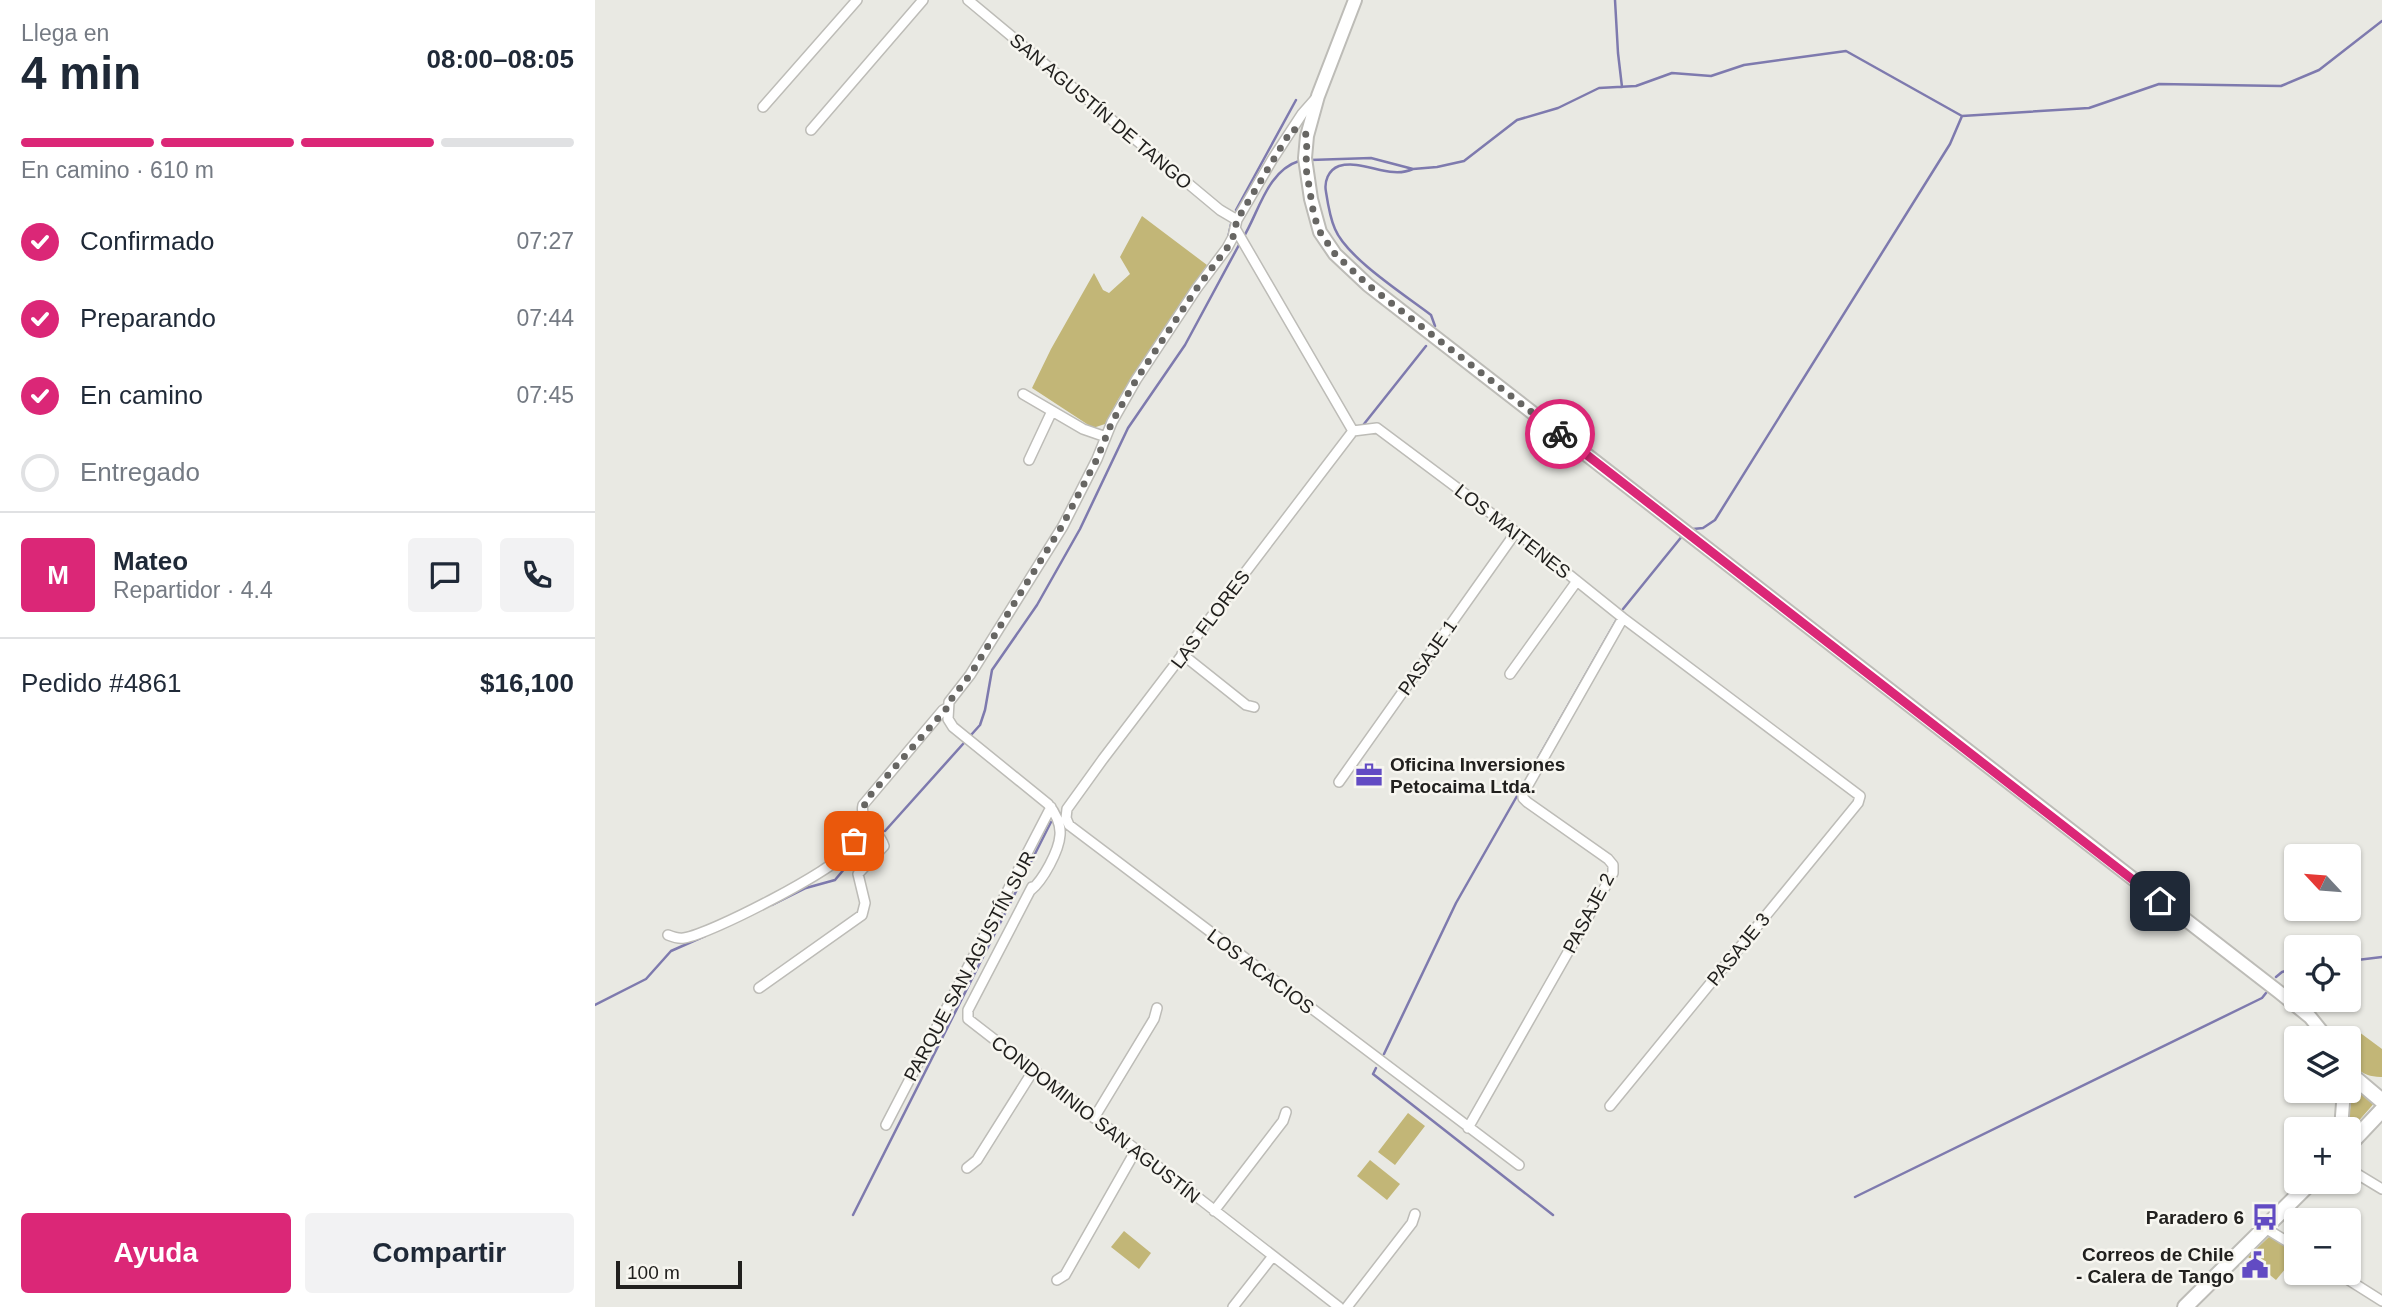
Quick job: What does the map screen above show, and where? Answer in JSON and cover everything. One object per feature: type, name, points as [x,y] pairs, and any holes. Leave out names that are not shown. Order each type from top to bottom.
[{"type":"main road","points":[[1355,0],[1318,96],[1307,136],[1307,177],[1316,221],[1331,249],[1350,270],[1962,749],[2287,998],[2317,1026]]},
{"type":"main road","points":[[2361,1080],[2370,1085],[2382,1085]]},
{"type":"main road","points":[[2361,1083],[2382,1101]]},
{"type":"main road","points":[[2361,1132],[2382,1110]]},
{"type":"main road","points":[[2185,1307],[2299,1194]]},
{"type":"street","points":[[763,107],[857,0]]},
{"type":"street","points":[[811,130],[923,0]]},
{"type":"street","name":"SAN AGUSTÍN DE TANGO","points":[[968,0],[1220,210],[1239,231]]},
{"type":"street","points":[[668,936],[681,939],[709,930],[758,908],[839,860],[849,850],[866,800],[947,708],[970,675],[1062,526],[1136,380],[1197,288],[1239,231],[1292,129],[1318,96]]},
{"type":"street","points":[[1292,129],[1304,132],[1307,136]]},
{"type":"street","points":[[1239,231],[1353,431]]},
{"type":"street","points":[[1023,394],[1083,429],[1106,437]]},
{"type":"street","points":[[1028,460],[1052,411]]},
{"type":"street","name":"LOS MAITENES","points":[[1353,431],[1377,428],[1516,532],[1623,618],[1855,792]]},
{"type":"street","name":"LAS FLORES","points":[[1068,807],[1353,431]]},
{"type":"street","name":"PASAJE 1","points":[[1339,782],[1516,532]]},
{"type":"street","points":[[1510,674],[1577,581]]},
{"type":"street","name":"PASAJE 2","points":[[1468,1128],[1613,873],[1613,864],[1608,859],[1527,802],[1523,794],[1623,618]]},
{"type":"street","points":[[1182,654],[1246,705],[1254,708]]},
{"type":"street","points":[[947,708],[950,723],[957,732],[1051,807]]},
{"type":"street","name":"PASAJE 3","points":[[1610,1106],[1858,803],[1860,796],[1855,792]]},
{"type":"street","name":"CONDOMINIO SAN AGUSTÍN","points":[[1051,807],[1059,823],[1060,833],[1055,849],[967,1015],[970,1022],[1339,1307]]},
{"type":"street","name":"PARQUE SAN AGUSTÍN SUR","points":[[886,1125],[1051,807]]},
{"type":"street","name":"LOS ACACIOS","points":[[1068,807],[1065,814],[1069,825],[1519,1165]]},
{"type":"street","points":[[759,988],[862,915],[865,903],[858,874],[884,846],[883,840],[864,819],[862,813]]},
{"type":"street","points":[[1094,1118],[1154,1019],[1157,1009]]},
{"type":"street","points":[[967,1168],[977,1160],[1033,1071]]},
{"type":"street","points":[[1214,1211],[1283,1121],[1286,1112]]},
{"type":"street","points":[[1057,1280],[1065,1275],[1136,1150]]},
{"type":"street","points":[[2361,1176],[2382,1189]]},
{"type":"street","points":[[1347,1307],[1412,1223],[1415,1214]]},
{"type":"street","points":[[2265,1228],[2284,1240]]},
{"type":"street","points":[[1233,1307],[1273,1256]]},
{"type":"street","points":[[2357,1285],[2382,1301]]},
{"type":"shaded area","points":[[1142,216],[1207,265],[1119,398],[1105,424],[1093,428],[1032,388],[1094,273],[1103,290],[1109,293],[1130,274],[1120,257]]},
{"type":"shaded area","points":[[2361,1033],[2382,1049],[2382,1077],[2361,1071]]},
{"type":"shaded area","points":[[2361,1088],[2376,1101],[2361,1118],[2349,1117],[2351,1104],[2361,1103]]},
{"type":"shaded area","points":[[1408,1113],[1425,1126],[1395,1165],[1378,1152]]},
{"type":"shaded area","points":[[1370,1160],[1400,1184],[1387,1200],[1357,1176]]},
{"type":"shaded area","points":[[1124,1231],[1151,1253],[1139,1269],[1111,1247]]},
{"type":"shaded area","points":[[2271,1235],[2284,1244],[2284,1270],[2276,1280],[2248,1257]]},
{"type":"waterway","points":[[1615,0],[1622,87]]},
{"type":"waterway","points":[[1310,160],[1371,158],[1413,169],[1437,167],[1464,161],[1517,120],[1558,108],[1599,88],[1636,86],[1672,73],[1711,76],[1744,65],[1846,51],[1962,116],[2089,108],[2159,84],[2281,86],[2319,70],[2382,21]]},
{"type":"waterway","points":[[1236,210],[1296,100]]},
{"type":"waterway","points":[[1693,529],[1703,528],[1715,520],[1950,144],[1962,116]]},
{"type":"waterway","points":[[1243,238],[1271,183],[1288,166],[1299,161]]},
{"type":"waterway","points":[[1413,169],[1395,172],[1358,165],[1339,166],[1332,170],[1326,184],[1328,207],[1335,229],[1351,252],[1431,315],[1435,326]]},
{"type":"waterway","points":[[1228,238],[1231,224]]},
{"type":"waterway","points":[[885,831],[980,725],[992,670],[1037,605],[1080,529],[1128,428],[1185,345],[1240,243]]},
{"type":"waterway","points":[[1364,424],[1426,346]]},
{"type":"waterway","points":[[1623,609],[1683,535]]},
{"type":"waterway","points":[[1529,774],[1617,619]]},
{"type":"waterway","points":[[1384,1054],[1456,903],[1521,789]]},
{"type":"waterway","points":[[853,1215],[1051,822]]},
{"type":"waterway","points":[[772,905],[806,888],[835,880],[856,855],[875,839]]},
{"type":"waterway","points":[[595,1005],[646,979],[671,951],[705,936]]},
{"type":"waterway","points":[[2361,960],[2382,957]]},
{"type":"waterway","points":[[2276,977],[2284,971]]},
{"type":"waterway","points":[[1855,1197],[2262,998],[2266,993]]},
{"type":"waterway","points":[[1376,1068],[1373,1074],[1553,1215]]},
{"type":"way so far","points":[[854,841],[866,800],[965,684],[1073,506],[1124,400],[1171,326],[1227,248],[1237,220],[1292,129],[1304,132],[1307,136],[1305,158],[1314,216],[1320,232],[1342,262],[1560,434]]},
{"type":"place","name":"Oficina Inversiones Petocaima Ltda.","points":[[1369,775]]},
{"type":"place","name":"Paradero 6","points":[[2265,1217]]},
{"type":"place","name":"Correos de Chile - Calera de Tango","points":[[2255,1265]]},
{"type":"route","points":[[1560,434],[2160,901]]}]
